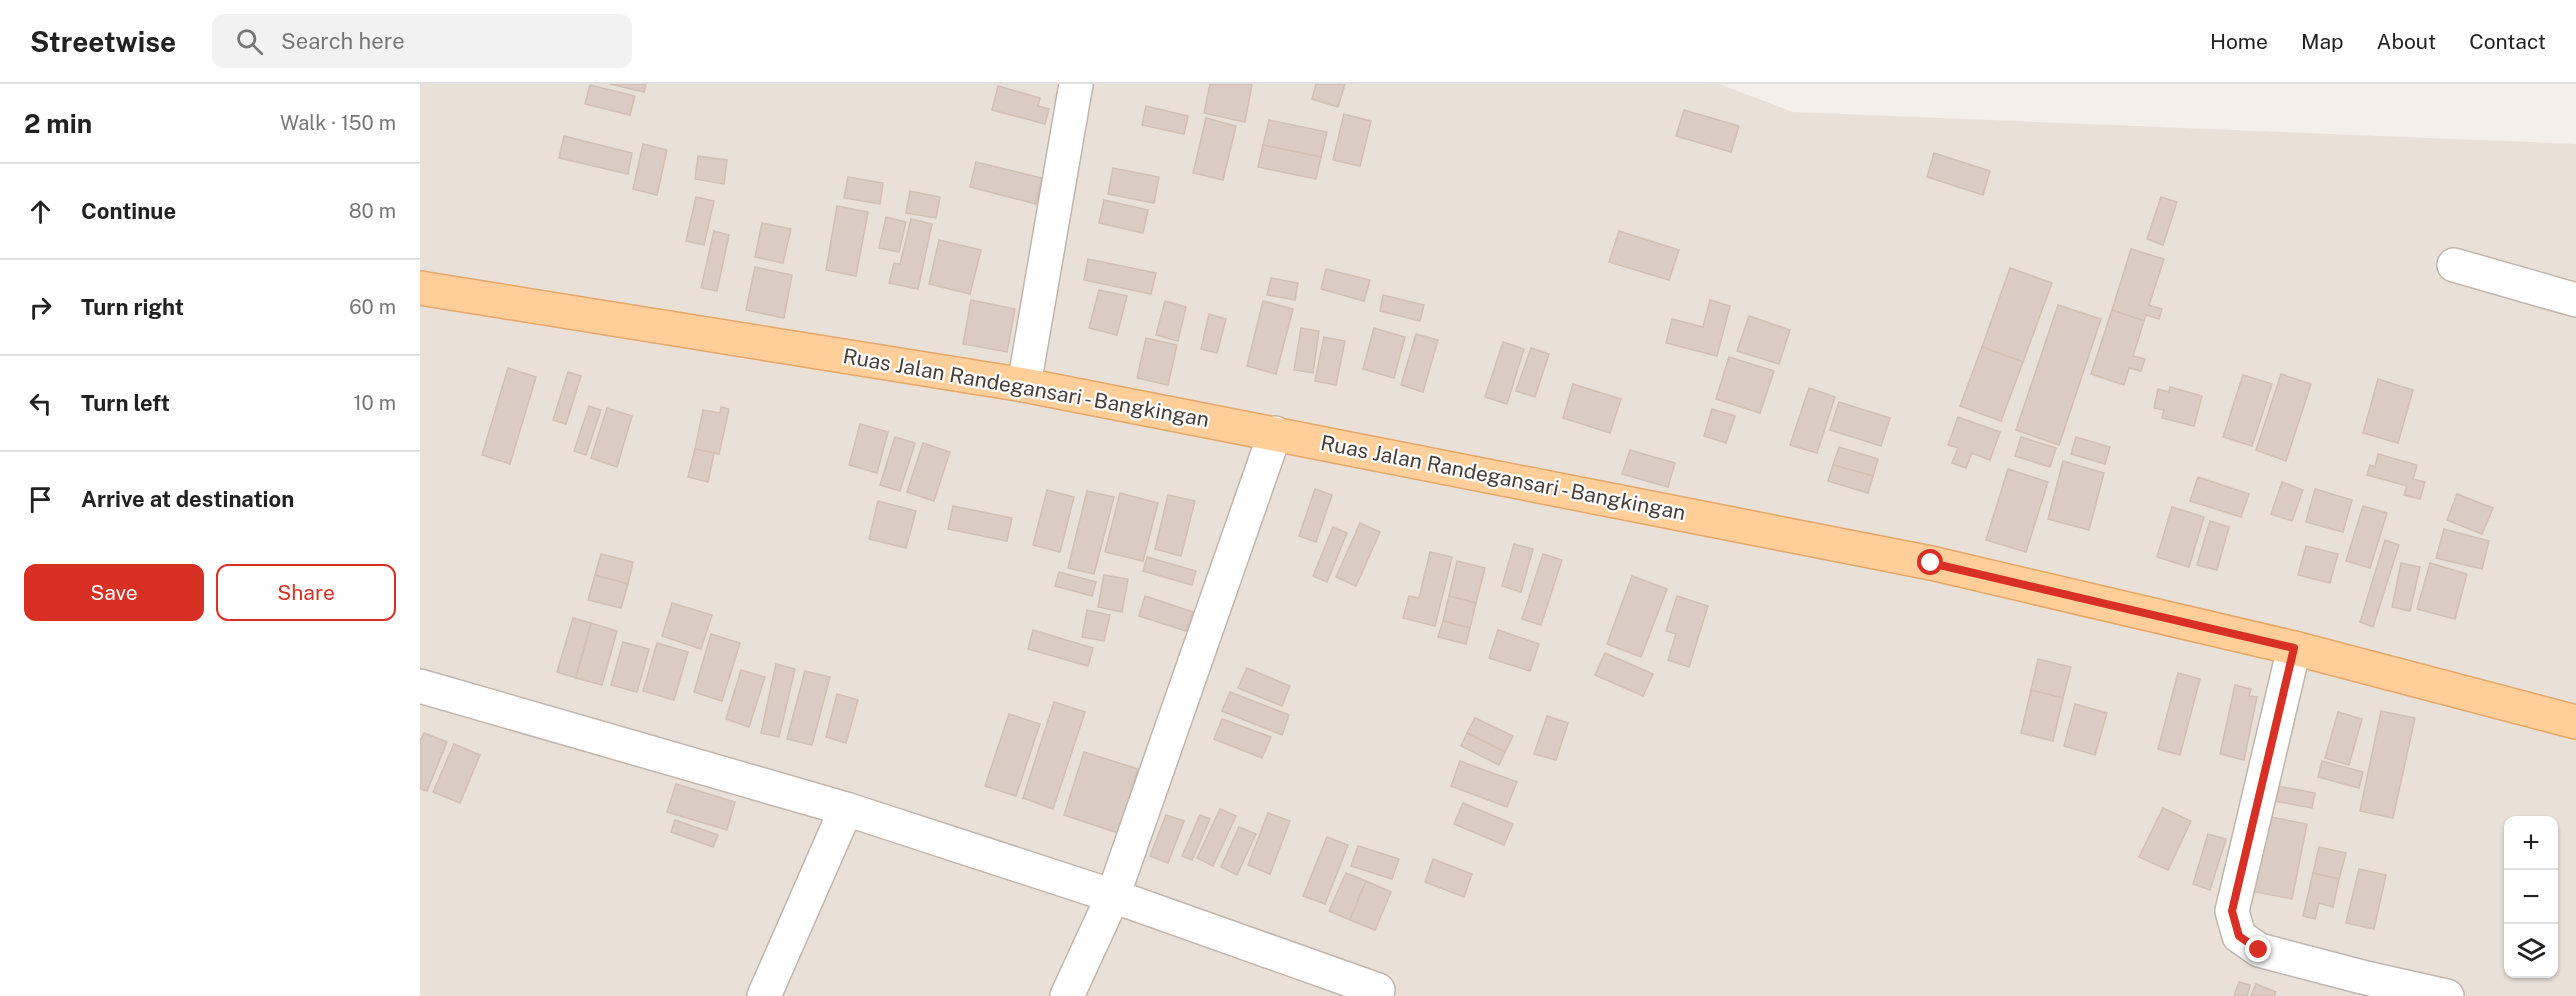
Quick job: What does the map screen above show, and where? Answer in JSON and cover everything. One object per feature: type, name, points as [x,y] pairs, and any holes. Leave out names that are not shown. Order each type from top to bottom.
[{"type":"main road","name":"Ruas Jalan Randegansari - Bangkingan","points":[[420,288],[1024,385],[1931,563],[2294,648],[2576,722]]},
{"type":"street","points":[[1024,385],[1076,84]]},
{"type":"street","points":[[2454,265],[2576,300]]},
{"type":"street","points":[[1067,996],[1113,896],[1275,433]]},
{"type":"street","points":[[2294,648],[2232,911],[2239,936],[2259,950],[2447,996]]},
{"type":"street","points":[[420,686],[846,809],[1113,896],[1378,990]]},
{"type":"street","points":[[764,996],[846,809]]},
{"type":"shaded area","points":[[420,84],[1719,84],[1793,112],[2576,144],[2576,996],[420,996]]},
{"type":"building","points":[[610,84],[646,84],[644,92]]},
{"type":"building","points":[[1210,84],[1252,84],[1245,122],[1204,113]]},
{"type":"building","points":[[1316,84],[1345,84],[1338,107],[1312,99]]},
{"type":"building","points":[[590,85],[635,96],[630,115],[585,104]]},
{"type":"building","points":[[998,86],[1040,98],[1038,106],[1049,109],[1045,124],[992,110]]},
{"type":"building","points":[[1146,106],[1188,116],[1184,134],[1142,125]]},
{"type":"building","points":[[1684,110],[1739,126],[1731,152],[1676,136]]},
{"type":"building","points":[[1344,114],[1371,121],[1360,166],[1333,160]]},
{"type":"building","points":[[1206,118],[1236,126],[1223,180],[1193,173]]},
{"type":"building","points":[[1269,120],[1327,132],[1321,157],[1263,145]]},
{"type":"building","points":[[564,136],[632,153],[628,174],[559,158]]},
{"type":"building","points":[[643,144],[667,150],[657,195],[633,189]]},
{"type":"building","points":[[1263,145],[1321,157],[1316,179],[1258,167]]},
{"type":"building","points":[[1934,153],[1990,171],[1983,195],[1927,177]]},
{"type":"building","points":[[698,156],[727,160],[724,184],[695,179]]},
{"type":"building","points":[[976,162],[1042,178],[1036,204],[970,187]]},
{"type":"building","points":[[1113,168],[1159,177],[1154,203],[1108,194]]},
{"type":"building","points":[[848,177],[883,183],[880,204],[844,198]]},
{"type":"building","points":[[910,191],[940,197],[936,218],[906,213]]},
{"type":"building","points":[[696,197],[714,201],[704,245],[686,241]]},
{"type":"building","points":[[2161,197],[2177,202],[2163,245],[2147,239]]},
{"type":"building","points":[[1104,200],[1148,210],[1143,233],[1099,223]]},
{"type":"building","points":[[837,206],[868,212],[856,276],[826,270]]},
{"type":"building","points":[[886,217],[906,222],[899,252],[879,248]]},
{"type":"building","points":[[911,219],[932,224],[918,289],[889,283],[894,263],[900,264]]},
{"type":"building","points":[[762,223],[791,229],[783,263],[755,257]]},
{"type":"building","points":[[714,231],[729,235],[717,291],[701,288]]},
{"type":"building","points":[[1619,231],[1679,250],[1669,280],[1609,262]]},
{"type":"building","points":[[939,240],[981,250],[970,294],[929,284]]},
{"type":"building","points":[[2131,249],[2164,259],[2149,305],[2162,309],[2159,319],[2146,315],[2144,321],[2112,310]]},
{"type":"building","points":[[1088,259],[1156,273],[1151,294],[1084,280]]},
{"type":"building","points":[[755,267],[792,275],[784,318],[746,310]]},
{"type":"building","points":[[2010,268],[2052,283],[2023,362],[1982,347]]},
{"type":"building","points":[[1326,269],[1370,280],[1364,301],[1321,289]]},
{"type":"building","points":[[1271,278],[1298,283],[1295,300],[1267,295]]},
{"type":"building","points":[[1099,290],[1127,296],[1117,335],[1089,328]]},
{"type":"building","points":[[1383,295],[1424,305],[1420,321],[1380,311]]},
{"type":"building","points":[[971,300],[1015,309],[1007,352],[963,344]]},
{"type":"building","points":[[1710,300],[1730,306],[1717,356],[1666,343],[1672,319],[1703,327]]},
{"type":"building","points":[[1165,301],[1186,307],[1178,341],[1156,335]]},
{"type":"building","points":[[1263,301],[1293,309],[1276,374],[1247,366]]},
{"type":"building","points":[[2058,305],[2101,319],[2059,445],[2016,430]]},
{"type":"building","points":[[2112,310],[2144,321],[2133,356],[2145,359],[2141,371],[2129,368],[2124,385],[2091,374]]},
{"type":"building","points":[[1209,314],[1226,319],[1217,353],[1201,349]]},
{"type":"building","points":[[1749,316],[1790,330],[1779,364],[1737,351]]},
{"type":"building","points":[[1301,328],[1319,331],[1313,373],[1294,370]]},
{"type":"building","points":[[1374,328],[1405,337],[1394,378],[1363,369]]},
{"type":"building","points":[[1416,334],[1438,340],[1423,392],[1401,385]]},
{"type":"building","points":[[1324,337],[1345,341],[1336,385],[1315,381]]},
{"type":"building","points":[[1146,338],[1177,345],[1168,385],[1137,378]]},
{"type":"building","points":[[1503,342],[1524,349],[1507,404],[1485,397]]},
{"type":"building","points":[[1982,347],[2023,362],[2001,421],[1960,406]]},
{"type":"building","points":[[1531,348],[1549,354],[1535,397],[1516,391]]},
{"type":"building","points":[[1729,357],[1774,371],[1760,413],[1716,399]]},
{"type":"building","points":[[508,368],[536,377],[510,464],[482,455]]},
{"type":"building","points":[[568,372],[581,376],[566,424],[553,420]]},
{"type":"building","points":[[2281,374],[2311,384],[2286,461],[2256,450]]},
{"type":"building","points":[[2243,375],[2272,384],[2252,446],[2223,437]]},
{"type":"building","points":[[2378,379],[2413,390],[2398,443],[2363,433]]},
{"type":"building","points":[[1573,384],[1621,399],[1610,433],[1563,418]]},
{"type":"building","points":[[2170,387],[2202,396],[2194,426],[2162,418],[2164,410],[2154,408],[2158,389],[2169,392]]},
{"type":"building","points":[[1809,388],[1835,397],[1817,453],[1790,445]]},
{"type":"building","points":[[1839,402],[1890,418],[1881,446],[1830,430]]},
{"type":"building","points":[[589,406],[601,410],[586,455],[574,451]]},
{"type":"building","points":[[721,407],[729,409],[719,454],[695,449],[703,410],[720,413]]},
{"type":"building","points":[[607,408],[632,416],[617,467],[591,458]]},
{"type":"building","points":[[1712,409],[1735,416],[1726,443],[1704,436]]},
{"type":"building","points":[[1958,417],[2000,432],[1990,460],[1972,453],[1966,468],[1952,463],[1958,448],[1948,445]]},
{"type":"building","points":[[860,424],[888,432],[877,473],[849,465]]},
{"type":"building","points":[[895,437],[915,443],[900,491],[880,485]]},
{"type":"building","points":[[2021,437],[2056,448],[2050,467],[2015,456]]},
{"type":"building","points":[[2076,437],[2110,447],[2105,464],[2071,454]]},
{"type":"building","points":[[923,443],[950,452],[934,501],[907,492]]},
{"type":"building","points":[[1839,447],[1878,459],[1873,476],[1833,465]]},
{"type":"building","points":[[695,449],[714,453],[708,482],[688,477]]},
{"type":"building","points":[[1630,450],[1675,463],[1668,487],[1622,474]]},
{"type":"building","points":[[2378,454],[2417,465],[2413,479],[2425,482],[2420,499],[2404,495],[2407,486],[2367,475],[2370,465],[2375,467]]},
{"type":"building","points":[[2063,461],[2104,473],[2089,530],[2048,519]]},
{"type":"building","points":[[1833,465],[1873,476],[1868,493],[1828,481]]},
{"type":"building","points":[[2008,469],[2048,482],[2026,552],[1986,540]]},
{"type":"building","points":[[2198,477],[2249,494],[2241,517],[2190,501]]},
{"type":"building","points":[[2282,482],[2303,490],[2292,521],[2271,514]]},
{"type":"building","points":[[1315,489],[1332,495],[1316,542],[1299,536]]},
{"type":"building","points":[[2315,489],[2352,500],[2343,532],[2306,522]]},
{"type":"building","points":[[1047,490],[1074,497],[1060,552],[1033,545]]},
{"type":"building","points":[[1087,491],[1114,497],[1094,574],[1068,568]]},
{"type":"building","points":[[1120,493],[1158,503],[1143,561],[1105,552]]},
{"type":"building","points":[[2457,494],[2493,508],[2482,534],[2447,520]]},
{"type":"building","points":[[1168,495],[1195,501],[1181,556],[1155,549]]},
{"type":"building","points":[[878,501],[916,511],[906,548],[869,539]]},
{"type":"building","points":[[953,506],[1012,518],[1007,541],[948,529]]},
{"type":"building","points":[[2363,506],[2387,513],[2370,568],[2346,561]]},
{"type":"building","points":[[2172,507],[2204,517],[2189,567],[2157,557]]},
{"type":"building","points":[[2210,521],[2229,527],[2217,570],[2197,565]]},
{"type":"building","points":[[1360,523],[1380,532],[1356,586],[1336,577]]},
{"type":"building","points":[[1333,527],[1347,533],[1327,582],[1313,576]]},
{"type":"building","points":[[2444,529],[2489,541],[2482,569],[2436,558]]},
{"type":"building","points":[[2385,540],[2399,545],[2373,627],[2360,622]]},
{"type":"building","points":[[1514,544],[1533,549],[1521,592],[1502,586]]},
{"type":"building","points":[[2306,546],[2338,554],[2330,583],[2298,575]]},
{"type":"building","points":[[1430,552],[1452,557],[1435,626],[1403,618],[1409,596],[1419,598]]},
{"type":"building","points":[[601,554],[633,562],[628,584],[595,575]]},
{"type":"building","points":[[1543,554],[1562,560],[1541,625],[1522,619]]},
{"type":"building","points":[[1147,557],[1196,571],[1192,585],[1143,571]]},
{"type":"building","points":[[1457,561],[1485,568],[1476,603],[1449,596]]},
{"type":"building","points":[[2401,563],[2420,567],[2410,611],[2392,607]]},
{"type":"building","points":[[2430,563],[2467,574],[2455,619],[2417,609]]},
{"type":"building","points":[[1059,572],[1096,582],[1092,596],[1055,586]]},
{"type":"building","points":[[595,575],[628,584],[621,608],[588,600]]},
{"type":"building","points":[[1104,575],[1128,579],[1122,612],[1098,607]]},
{"type":"building","points":[[1632,576],[1667,589],[1641,657],[1607,644]]},
{"type":"building","points":[[1145,596],[1193,612],[1186,631],[1139,616]]},
{"type":"building","points":[[1449,596],[1476,603],[1470,628],[1443,621]]},
{"type":"building","points":[[1677,596],[1708,606],[1689,667],[1668,660],[1676,634],[1666,631]]},
{"type":"building","points":[[672,603],[712,615],[701,649],[662,636]]},
{"type":"building","points":[[1087,610],[1110,615],[1104,641],[1082,637]]},
{"type":"building","points":[[573,618],[591,623],[576,678],[557,672]]},
{"type":"building","points":[[1443,621],[1470,628],[1466,644],[1438,637]]},
{"type":"building","points":[[591,623],[617,631],[602,685],[576,678]]},
{"type":"building","points":[[1033,630],[1093,648],[1088,666],[1028,649]]},
{"type":"building","points":[[1498,630],[1539,644],[1530,671],[1489,658]]},
{"type":"building","points":[[711,634],[740,643],[722,701],[694,692]]},
{"type":"building","points":[[623,642],[649,649],[637,692],[611,685]]},
{"type":"building","points":[[657,643],[688,652],[674,700],[643,691]]},
{"type":"building","points":[[1605,653],[1653,674],[1643,696],[1595,675]]},
{"type":"building","points":[[2038,659],[2071,667],[2063,698],[2031,690]]},
{"type":"building","points":[[776,664],[795,669],[779,737],[761,733]]},
{"type":"building","points":[[1247,668],[1290,686],[1282,706],[1238,688]]},
{"type":"building","points":[[741,670],[765,677],[749,727],[726,719]]},
{"type":"building","points":[[805,671],[830,677],[812,745],[787,739]]},
{"type":"building","points":[[2178,673],[2200,679],[2180,755],[2158,749]]},
{"type":"building","points":[[2235,685],[2251,689],[2249,696],[2257,697],[2244,760],[2220,754]]},
{"type":"building","points":[[2031,690],[2063,698],[2053,741],[2021,733]]},
{"type":"building","points":[[1230,692],[1289,715],[1282,735],[1222,711]]},
{"type":"building","points":[[837,694],[858,700],[846,743],[826,737]]},
{"type":"building","points":[[1054,702],[1085,712],[1053,809],[1023,798]]},
{"type":"building","points":[[2075,704],[2107,713],[2095,755],[2064,746]]},
{"type":"building","points":[[2381,711],[2415,718],[2393,818],[2360,811]]},
{"type":"building","points":[[2338,712],[2362,719],[2349,765],[2325,758]]},
{"type":"building","points":[[1009,714],[1040,724],[1016,796],[985,786]]},
{"type":"building","points":[[1547,716],[1568,723],[1556,760],[1534,754]]},
{"type":"building","points":[[1475,718],[1513,736],[1505,752],[1467,733]]},
{"type":"building","points":[[1222,719],[1271,737],[1262,758],[1214,739]]},
{"type":"building","points":[[424,733],[447,742],[427,791],[420,789],[420,741]]},
{"type":"building","points":[[1467,733],[1505,752],[1499,765],[1461,746]]},
{"type":"building","points":[[454,744],[480,755],[460,803],[433,792]]},
{"type":"building","points":[[1084,752],[1138,769],[1118,833],[1064,815]]},
{"type":"building","points":[[1460,761],[1517,782],[1507,807],[1451,786]]},
{"type":"building","points":[[2322,761],[2363,772],[2359,788],[2318,777]]},
{"type":"building","points":[[676,784],[735,802],[727,830],[667,812]]},
{"type":"building","points":[[2272,785],[2315,793],[2312,808],[2269,800]]},
{"type":"building","points":[[1463,803],[1513,824],[1504,845],[1454,824]]},
{"type":"building","points":[[2163,808],[2191,821],[2168,870],[2139,857]]},
{"type":"building","points":[[1220,809],[1236,816],[1213,866],[1197,858]]},
{"type":"building","points":[[1268,813],[1290,821],[1270,874],[1248,865]]},
{"type":"building","points":[[1166,815],[1184,821],[1168,863],[1150,856]]},
{"type":"building","points":[[1200,815],[1210,819],[1192,860],[1182,856]]},
{"type":"building","points":[[2266,816],[2307,824],[2292,899],[2251,891]]},
{"type":"building","points":[[675,820],[718,835],[713,847],[671,832]]},
{"type":"building","points":[[1239,827],[1256,834],[1237,875],[1221,867]]},
{"type":"building","points":[[2208,834],[2226,839],[2210,890],[2193,884]]},
{"type":"building","points":[[1327,837],[1348,845],[1325,904],[1303,896]]},
{"type":"building","points":[[1358,846],[1399,859],[1392,879],[1351,866]]},
{"type":"building","points":[[2319,847],[2346,853],[2339,879],[2313,873]]},
{"type":"building","points":[[1433,859],[1472,874],[1464,897],[1425,882]]},
{"type":"building","points":[[2359,869],[2386,875],[2374,929],[2346,923]]},
{"type":"building","points":[[1346,873],[1366,881],[1350,920],[1329,911]]},
{"type":"building","points":[[2313,873],[2339,879],[2333,907],[2319,903],[2315,919],[2303,916]]},
{"type":"building","points":[[1366,881],[1391,892],[1375,930],[1350,920]]},
{"type":"building","points":[[2239,982],[2250,985],[2247,996],[2234,996]]},
{"type":"building","points":[[2256,984],[2276,992],[2274,996],[2251,996]]},
{"type":"route","points":[[1931,563],[2294,648],[2232,911],[2239,936],[2259,950]]}]
